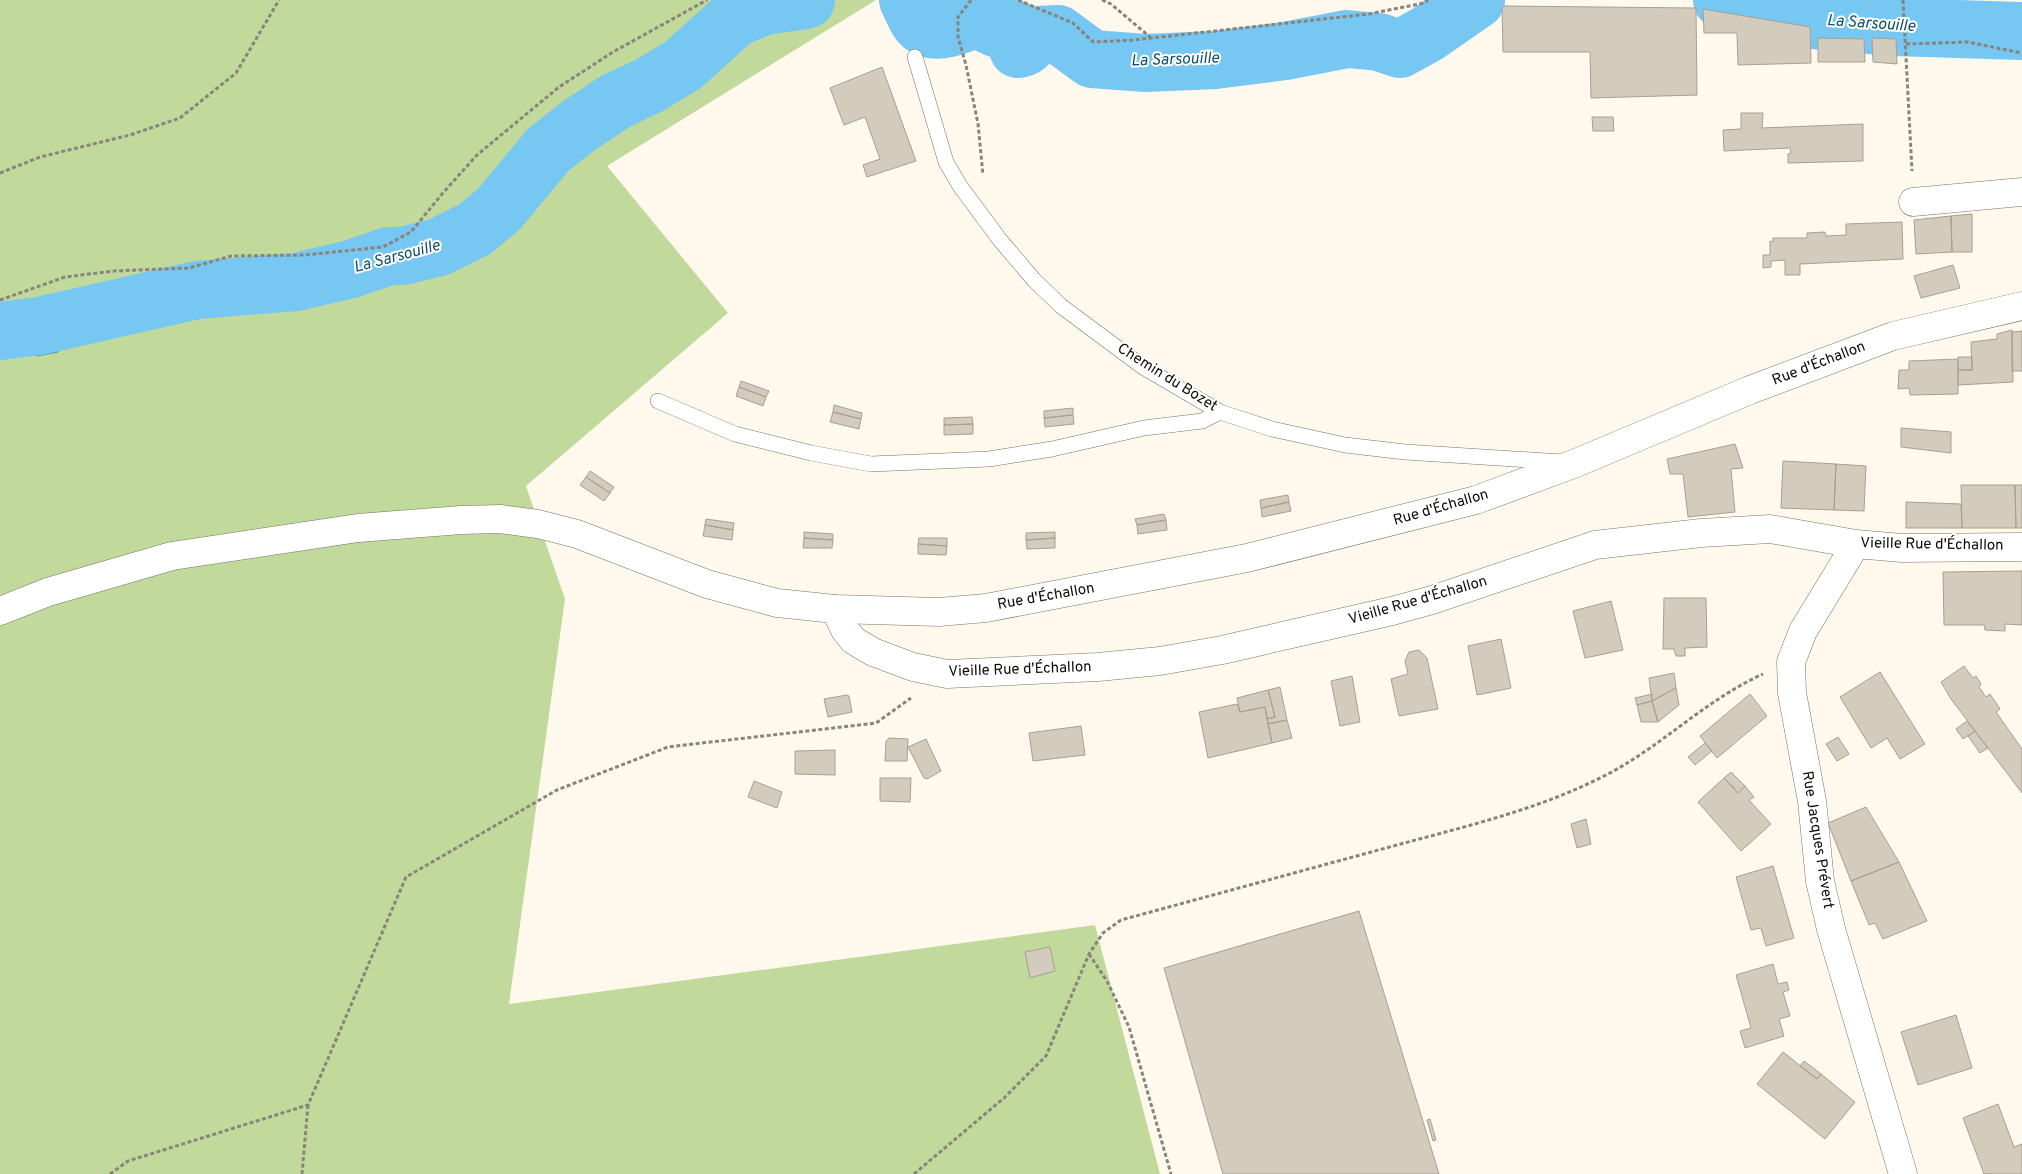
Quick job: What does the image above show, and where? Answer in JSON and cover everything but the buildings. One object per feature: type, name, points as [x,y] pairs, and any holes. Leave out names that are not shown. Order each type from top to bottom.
[{"type":"main road","points":[[1913,202],[2022,192]]},
{"type":"main road","name":"Rue d'Échallon","points":[[0,611],[48,592],[172,556],[358,528],[500,519],[538,524],[577,534],[707,584],[777,603],[836,609],[939,612],[986,608],[1219,564],[1378,526],[1476,500],[1576,463],[1750,390],[1893,336],[2022,306]]},
{"type":"main road","name":"Vieille Rue d'Échallon","points":[[836,609],[845,630],[853,640],[873,652],[913,667],[947,674],[1107,666],[1160,661],[1222,650],[1432,600],[1595,545],[1701,533],[1770,529],[1856,544],[1902,548],[2022,547]]},
{"type":"main road","name":"Rue Jacques Prévert","points":[[1856,544],[1803,631],[1790,662],[1792,693],[1812,801],[1820,881],[1832,929],[1903,1174]]},
{"type":"lane","name":"Chemin du Bozet","points":[[915,56],[946,162],[960,186],[1006,247],[1034,280],[1061,306],[1143,367],[1220,412],[1272,429],[1345,445],[1405,452],[1576,463]]},
{"type":"lane","points":[[658,401],[735,434],[811,453],[871,464],[989,459],[1052,449],[1144,428],[1202,421],[1220,412]]},
{"type":"path","points":[[0,173],[40,157],[130,135],[180,118],[236,73],[278,0]]},
{"type":"path","points":[[0,300],[65,277],[114,271],[189,268],[231,256],[305,255],[383,247],[411,232],[477,155],[559,87],[613,52],[706,0]]},
{"type":"path","points":[[972,0],[958,17],[958,37],[966,65],[978,124],[984,183]]},
{"type":"path","points":[[1018,0],[1073,23],[1093,42],[1150,38],[1369,14],[1424,3],[1428,0]]},
{"type":"path","points":[[1102,0],[1111,4],[1150,38]]},
{"type":"path","points":[[1903,0],[1913,202]]},
{"type":"path","points":[[1906,44],[1967,42],[2022,54]]},
{"type":"path","points":[[914,1174],[1004,1098],[1046,1056],[1090,954],[1103,933],[1121,920],[1484,822],[1560,795],[1605,776],[1738,685],[1790,662]]},
{"type":"path","points":[[302,1174],[308,1105],[406,877],[557,790],[668,747],[876,723],[947,674]]},
{"type":"path","points":[[1090,954],[1107,981],[1129,1027],[1171,1174]]},
{"type":"path","points":[[110,1174],[128,1160],[308,1105]]},
{"type":"green space","points":[[0,0],[876,0],[607,166],[728,313],[526,486],[565,599],[509,1004],[1095,925],[1160,1174],[0,1174]]},
{"type":"water","points":[[34,306],[55,309],[62,338],[58,352],[37,356],[19,343],[13,356],[0,357],[0,310]]},
{"type":"waterway","name":"La Sarsouille","points":[[0,331],[39,326],[197,290],[296,282],[351,269],[389,256],[402,256],[439,247],[475,229],[499,209],[548,150],[577,127],[616,101],[648,86],[683,65],[735,18],[764,6],[806,0]]},
{"type":"waterway","name":"La Sarsouille","points":[[908,0],[922,25],[934,30],[963,24],[975,18],[998,29],[1014,29],[1018,49],[1025,47],[1038,35],[1058,34],[1092,59],[1146,63],[1215,60],[1285,51],[1347,39],[1379,42],[1400,49],[1427,34],[1476,0]]},
{"type":"waterway","name":"La Sarsouille","points":[[1722,0],[1814,20],[1894,27],[2022,31]]}]
